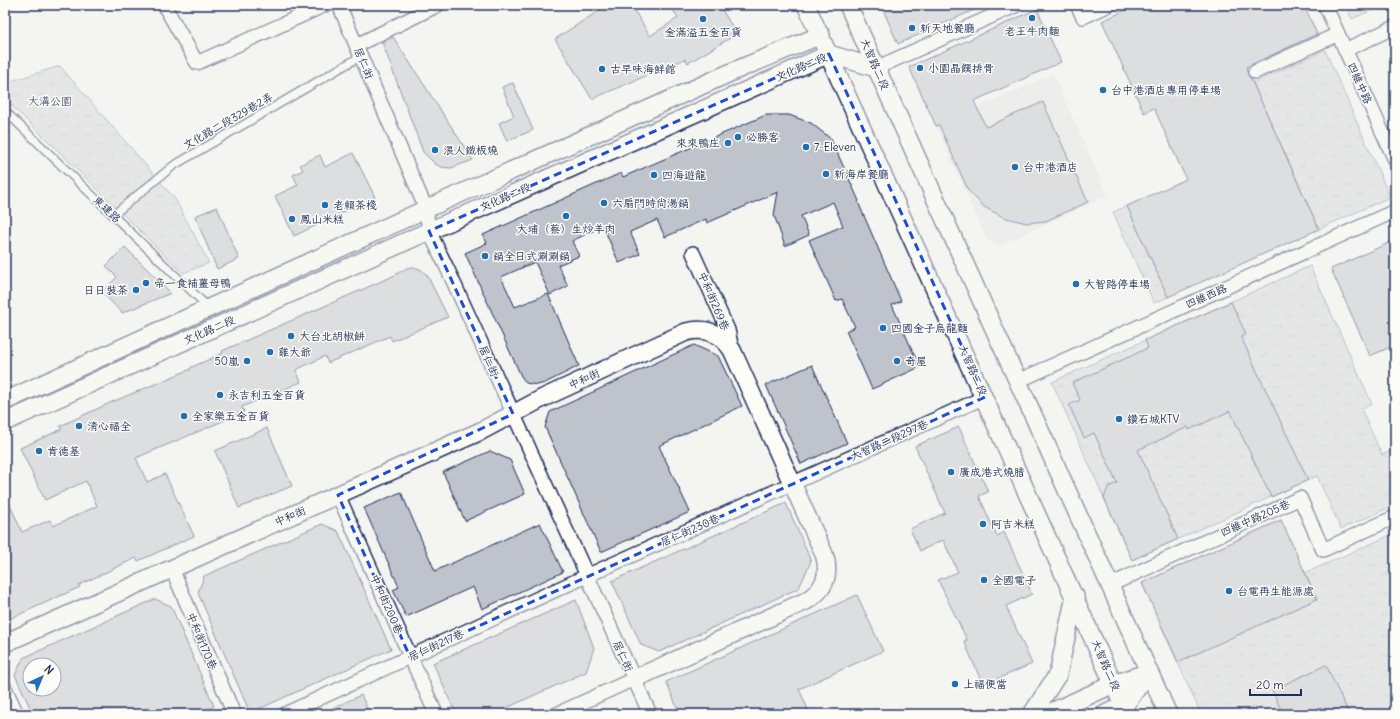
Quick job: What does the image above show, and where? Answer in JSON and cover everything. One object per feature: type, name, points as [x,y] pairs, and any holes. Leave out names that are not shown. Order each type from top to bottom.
[{"type":"street","points":[[164,5],[197,63],[325,5]]},
{"type":"street","name":"居仁街","points":[[339,5],[426,209],[429,231],[650,714]]},
{"type":"street","points":[[359,50],[438,5]]},
{"type":"street","name":"大智路二段","points":[[806,5],[821,35],[1126,710]]},
{"type":"street","name":"大智路二段","points":[[848,5],[1168,714]]},
{"type":"street","points":[[876,68],[1017,5]]},
{"type":"street","points":[[1077,5],[1083,17],[1109,5]]},
{"type":"street","name":"四維中路","points":[[1325,5],[1395,160]]},
{"type":"street","points":[[1345,50],[1395,27]]},
{"type":"street","points":[[1255,72],[1338,34]]},
{"type":"street","name":"文化路二段","points":[[5,401],[426,209],[734,71],[821,35],[876,68]]},
{"type":"street","name":"文化路二段","points":[[5,422],[429,231],[829,54],[876,68]]},
{"type":"street","name":"四維西路","points":[[1018,381],[1395,211]]},
{"type":"street","name":"中和街269巷","points":[[693,253],[728,330],[732,350]]},
{"type":"street","name":"中和街","points":[[5,643],[482,431],[543,398],[686,332],[700,330],[713,332],[727,343],[732,350],[826,561],[826,578],[822,587],[806,602],[634,679]]},
{"type":"street","name":"大智路二段297巷","points":[[793,484],[985,397]]},
{"type":"street","name":"居仁街230巷","points":[[587,576],[793,484]]},
{"type":"street","name":"中和街200巷","points":[[338,495],[436,714]]},
{"type":"street","name":"四維中路205巷","points":[[1110,585],[1300,498],[1323,550],[1395,517]]},
{"type":"street","name":"中和街170巷","points":[[172,569],[234,714]]},
{"type":"street","name":"居仁街217巷","points":[[285,714],[587,576]]},
{"type":"street","points":[[1032,714],[1058,674],[1075,596]]},
{"type":"street","points":[[1047,714],[1114,684],[1149,672]]},
{"type":"street","points":[[1105,714],[1126,710],[1149,672]]},
{"type":"street","points":[[557,714],[634,679]]},
{"type":"street","points":[[5,688],[17,714]]},
{"type":"lane","name":"文化路二段329巷2弄","points":[[113,215],[173,166],[359,50]]},
{"type":"lane","name":"東建路","points":[[5,110],[209,308]]},
{"type":"highlighted area","points":[[829,54],[985,397],[410,657],[338,495],[513,414],[429,231]]},
{"type":"shaded area","name":"台中港酒店","points":[[1053,74],[1108,196],[1000,245],[987,240],[936,126]]},
{"type":"green space","points":[[1345,5],[1383,5],[1352,19]]},
{"type":"green space","points":[[1325,50],[1390,197],[1319,229],[1253,83]]},
{"type":"green space","name":"大溝公園","points":[[60,66],[175,199],[209,263],[183,273],[5,99],[5,77],[8,82]]},
{"type":"green space","points":[[1127,206],[1168,297],[1154,303],[1113,212]]},
{"type":"green space","points":[[1310,266],[1372,404],[1361,409],[1382,455],[1395,449],[1395,505],[1341,529],[1317,476],[1132,560],[1052,382]]},
{"type":"green space","points":[[1281,520],[1305,573],[1395,533],[1395,713],[1201,714],[1142,583]]},
{"type":"building","points":[[608,5],[631,5],[650,36],[678,18],[670,5],[719,5],[737,34],[688,63],[685,59],[592,99],[555,39]]},
{"type":"building","name":"新天地餐廳","points":[[881,5],[985,5],[898,44]]},
{"type":"building","points":[[1137,5],[1304,5],[1317,34],[1246,67],[1248,75],[1319,229],[1168,297],[1127,206],[1186,179],[1154,108],[1144,113],[1102,21]]},
{"type":"building","points":[[1037,9],[1061,62],[974,101],[986,127],[1043,102],[1088,202],[1046,221],[1026,223],[1003,217],[984,207],[968,190],[939,125],[936,126],[909,67]]},
{"type":"building","points":[[393,37],[473,160],[451,168],[441,167],[435,164],[423,152],[382,42]]},
{"type":"building","points":[[513,83],[533,130],[507,141],[499,123],[514,116],[502,87]]},
{"type":"building","points":[[766,115],[789,115],[811,123],[831,139],[901,301],[892,305],[920,367],[872,389],[846,331],[855,327],[842,299],[836,301],[809,240],[843,226],[833,202],[801,216],[809,235],[785,246],[774,215],[778,192],[707,223],[706,219],[665,237],[657,220],[630,232],[640,254],[619,263],[603,226],[572,241],[579,256],[558,265],[568,286],[550,295],[535,262],[501,277],[515,307],[548,294],[579,366],[545,383],[537,385],[526,383],[521,376],[465,253],[487,243],[483,235],[621,173],[623,177]]},
{"type":"building","points":[[353,153],[375,197],[294,236],[275,196],[298,185],[293,175],[303,170],[300,165],[320,155],[325,167]]},
{"type":"building","points":[[217,207],[239,259],[217,269],[195,216]]},
{"type":"building","points":[[1395,240],[1395,345],[1370,356],[1331,269]]},
{"type":"building","points":[[125,247],[171,293],[122,313],[102,292],[117,277],[106,266]]},
{"type":"building","points":[[413,267],[420,269],[427,275],[448,317],[392,341],[390,336],[328,363],[325,356],[296,370],[301,382],[242,407],[244,412],[136,458],[147,482],[165,474],[194,536],[138,561],[136,558],[79,585],[80,587],[5,621],[5,494],[22,532],[50,520],[53,526],[97,506],[86,481],[45,500],[20,448],[62,429],[60,426],[112,402],[191,369],[190,368],[223,353],[222,351],[391,277],[407,268]]},
{"type":"building","points":[[1231,302],[1246,334],[1241,337],[1308,480],[1271,497],[1230,411],[1189,430],[1188,427],[1138,450],[1178,539],[1132,560],[1104,498],[1108,487],[1117,483],[1094,433],[1084,438],[1069,405],[1080,400],[1072,383],[1148,348],[1145,340]]},
{"type":"building","points":[[694,345],[718,356],[742,406],[659,446],[690,512],[601,552],[545,427],[550,412]]},
{"type":"building","points":[[812,365],[847,443],[801,464],[766,385]]},
{"type":"building","points":[[959,427],[988,492],[979,496],[997,536],[1004,532],[1032,594],[1006,606],[1032,664],[983,685],[964,641],[967,640],[938,580],[958,572],[943,540],[920,551],[910,529],[945,513],[915,446]]},
{"type":"building","points":[[267,428],[292,486],[239,508],[215,451]]},
{"type":"building","points":[[490,451],[510,460],[525,494],[465,521],[443,472]]},
{"type":"building","points":[[401,492],[435,571],[540,523],[563,572],[482,609],[473,587],[406,617],[393,590],[399,587],[364,508]]},
{"type":"building","points":[[786,503],[811,561],[799,588],[659,652],[641,645],[612,581]]},
{"type":"building","name":"台電再生能源處","points":[[1281,520],[1317,599],[1178,662],[1142,583]]},
{"type":"building","points":[[322,524],[338,531],[391,649],[250,713],[198,593],[204,576]]},
{"type":"building","points":[[857,595],[883,651],[799,689],[810,714],[680,714],[666,682]]},
{"type":"building","points":[[155,599],[171,606],[214,706],[198,714],[33,714],[25,697],[62,697],[62,657],[25,657]]},
{"type":"building","points":[[576,600],[594,648],[586,672],[493,714],[456,714],[433,663]]},
{"type":"building","points":[[22,660],[22,690],[15,675]]},
{"type":"building","points":[[1326,665],[1349,714],[1283,714],[1272,690]]},
{"type":"building","points":[[361,695],[370,714],[320,714]]},
{"type":"place","name":"老王牛肉麵","points":[[1032,18]]},
{"type":"place","name":"金滿溢五金百貨","points":[[703,19]]},
{"type":"place","name":"新天地餐廳","points":[[912,28]]},
{"type":"place","name":"小園晶饌排骨","points":[[920,68]]},
{"type":"place","name":"古早味海鮮館","points":[[602,69]]},
{"type":"place","name":"台中港酒店專用停車場","points":[[1103,90]]},
{"type":"place","name":"必勝客","points":[[738,137]]},
{"type":"place","name":"來來鴨庄","points":[[728,143]]},
{"type":"place","name":"7-Eleven","points":[[806,147]]},
{"type":"place","name":"浪人鐵板燒","points":[[435,150]]},
{"type":"place","name":"台中港酒店","points":[[1015,167]]},
{"type":"place","name":"新海岸餐廳","points":[[826,174]]},
{"type":"place","name":"四海遊龍","points":[[654,175]]},
{"type":"place","name":"六扇門時尚湯鍋","points":[[604,203]]},
{"type":"place","name":"老賴茶棧","points":[[325,205]]},
{"type":"place","name":"大埔（蔡）生炒羊肉","points":[[566,216]]},
{"type":"place","name":"鳳山米糕","points":[[292,219]]},
{"type":"place","name":"鍋全日式涮涮鍋","points":[[485,256]]},
{"type":"place","name":"帝一食補薑母鴨","points":[[146,283]]},
{"type":"place","name":"大智路停車場","points":[[1076,284]]},
{"type":"place","name":"日日裝茶","points":[[136,290]]},
{"type":"place","name":"四國金子烏龍麵","points":[[883,328]]},
{"type":"place","name":"大台北胡椒餅","points":[[291,336]]},
{"type":"place","name":"雞大爺","points":[[270,352]]},
{"type":"place","name":"50嵐","points":[[247,361]]},
{"type":"place","name":"奇屋","points":[[897,361]]},
{"type":"place","name":"永吉利五金百貨","points":[[220,395]]},
{"type":"place","name":"全家樂五金百貨","points":[[184,416]]},
{"type":"place","name":"鑽石城KTV","points":[[1119,419]]},
{"type":"place","name":"清心福全","points":[[79,426]]},
{"type":"place","name":"肯德基","points":[[39,451]]},
{"type":"place","name":"廣成港式燒腊","points":[[951,472]]},
{"type":"place","name":"阿吉米糕","points":[[983,524]]},
{"type":"place","name":"全國電子","points":[[984,580]]},
{"type":"place","name":"台電再生能源處","points":[[1229,591]]},
{"type":"place","name":"上福便當","points":[[955,684]]}]
